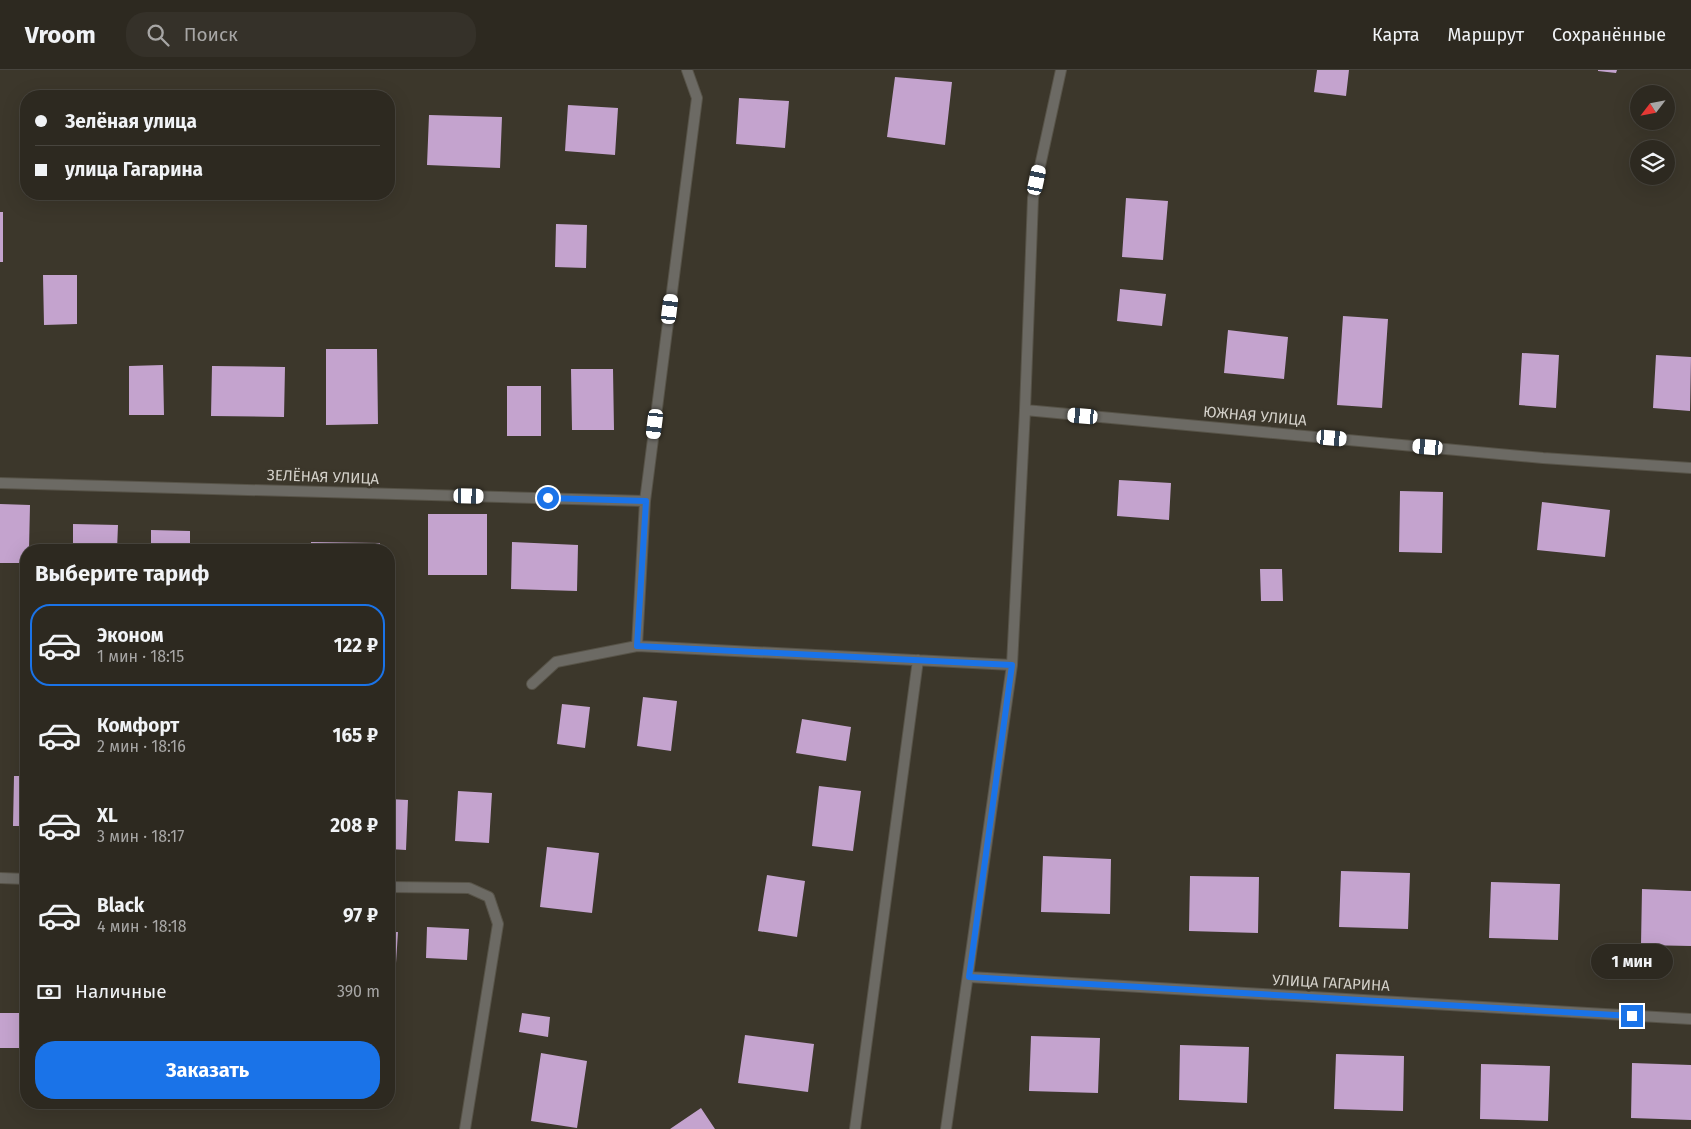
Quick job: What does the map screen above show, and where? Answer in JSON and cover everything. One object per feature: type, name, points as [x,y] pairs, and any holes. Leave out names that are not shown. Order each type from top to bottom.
[{"type":"street","points":[[637,646],[646,501],[697,98],[687,70]]},
{"type":"street","points":[[946,1129],[1012,665],[1025,410],[1033,198],[1061,70]]},
{"type":"street","name":"ЮЖНАЯ УЛИЦА","points":[[1025,410],[1543,458],[1691,468]]},
{"type":"street","name":"ЗЕЛЁНАЯ УЛИЦА","points":[[0,482],[646,501]]},
{"type":"street","points":[[532,684],[556,662],[637,646],[1012,665]]},
{"type":"street","points":[[855,1129],[918,660]]},
{"type":"street","points":[[0,878],[20,879]]},
{"type":"street","points":[[395,887],[469,888],[489,897],[498,924],[465,1129]]},
{"type":"street","name":"УЛИЦА ГАГАРИНА","points":[[969,977],[1691,1019]]},
{"type":"building","points":[[1317,70],[1349,70],[1346,96],[1314,92]]},
{"type":"building","points":[[1598,70],[1617,70],[1616,73]]},
{"type":"building","points":[[895,77],[952,82],[945,145],[887,137]]},
{"type":"building","points":[[739,98],[789,101],[785,148],[736,144]]},
{"type":"building","points":[[568,105],[618,108],[615,155],[565,151]]},
{"type":"building","points":[[429,115],[502,117],[500,168],[427,165]]},
{"type":"building","points":[[1126,198],[1168,201],[1163,260],[1122,257]]},
{"type":"building","points":[[0,212],[3,212],[3,262],[0,262]]},
{"type":"building","points":[[556,224],[587,225],[586,268],[555,267]]},
{"type":"building","points":[[43,275],[77,275],[77,324],[44,325]]},
{"type":"building","points":[[1120,289],[1166,294],[1162,326],[1117,321]]},
{"type":"building","points":[[1343,316],[1388,319],[1382,408],[1337,405]]},
{"type":"building","points":[[1228,330],[1288,337],[1284,379],[1224,373]]},
{"type":"building","points":[[326,349],[377,349],[378,424],[326,425]]},
{"type":"building","points":[[1522,353],[1559,355],[1556,408],[1519,405]]},
{"type":"building","points":[[1656,355],[1691,357],[1690,411],[1653,408]]},
{"type":"building","points":[[163,365],[164,415],[129,415],[129,366]]},
{"type":"building","points":[[212,366],[285,367],[284,417],[211,416]]},
{"type":"building","points":[[571,369],[613,369],[614,430],[572,430]]},
{"type":"building","points":[[507,386],[541,386],[541,436],[507,436]]},
{"type":"building","points":[[1119,480],[1171,483],[1169,520],[1117,516]]},
{"type":"building","points":[[1400,491],[1443,492],[1442,553],[1399,552]]},
{"type":"building","points":[[1542,502],[1610,510],[1605,557],[1537,550]]},
{"type":"building","points":[[0,504],[30,505],[29,544],[20,544],[20,563],[0,563]]},
{"type":"building","points":[[428,514],[487,514],[487,575],[428,575]]},
{"type":"building","points":[[73,524],[118,525],[117,544],[73,544]]},
{"type":"building","points":[[151,530],[190,531],[190,544],[151,544]]},
{"type":"building","points":[[311,542],[380,543],[380,544],[311,544]]},
{"type":"building","points":[[512,542],[578,545],[577,591],[511,589]]},
{"type":"building","points":[[1260,569],[1282,569],[1283,601],[1261,601]]},
{"type":"building","points":[[643,697],[677,701],[671,751],[637,746]]},
{"type":"building","points":[[562,704],[590,707],[585,748],[557,744]]},
{"type":"building","points":[[802,719],[851,727],[846,761],[796,753]]},
{"type":"building","points":[[14,776],[20,776],[20,826],[13,826]]},
{"type":"building","points":[[819,786],[861,791],[853,851],[812,846]]},
{"type":"building","points":[[458,791],[492,793],[489,843],[455,841]]},
{"type":"building","points":[[395,799],[408,800],[406,850],[395,849]]},
{"type":"building","points":[[547,847],[599,853],[592,913],[540,907]]},
{"type":"building","points":[[1043,856],[1111,859],[1110,914],[1041,912]]},
{"type":"building","points":[[1341,871],[1410,873],[1408,929],[1339,927]]},
{"type":"building","points":[[767,875],[805,881],[797,937],[758,931]]},
{"type":"building","points":[[1190,876],[1259,877],[1258,933],[1189,931]]},
{"type":"building","points":[[1491,882],[1560,884],[1558,940],[1489,938]]},
{"type":"building","points":[[1642,889],[1691,891],[1691,946],[1641,945]]},
{"type":"building","points":[[427,927],[469,929],[467,960],[426,958]]},
{"type":"building","points":[[395,932],[398,932],[396,963]]},
{"type":"building","points":[[0,1013],[20,1013],[20,1048],[0,1048]]},
{"type":"building","points":[[522,1013],[550,1017],[548,1037],[519,1032]]},
{"type":"building","points":[[745,1035],[814,1044],[808,1092],[738,1083]]},
{"type":"building","points":[[1031,1036],[1100,1038],[1098,1093],[1029,1091]]},
{"type":"building","points":[[1180,1045],[1249,1047],[1247,1103],[1179,1100]]},
{"type":"building","points":[[541,1053],[587,1061],[577,1128],[531,1121]]},
{"type":"building","points":[[1336,1054],[1404,1056],[1403,1111],[1334,1109]]},
{"type":"building","points":[[1632,1063],[1691,1065],[1691,1120],[1631,1118]]},
{"type":"building","points":[[1481,1064],[1550,1066],[1548,1121],[1480,1119]]},
{"type":"building","points":[[701,1108],[715,1129],[670,1129]]},
{"type":"route","points":[[548,498],[646,501],[637,646],[1012,665],[969,977],[1632,1016]]}]
